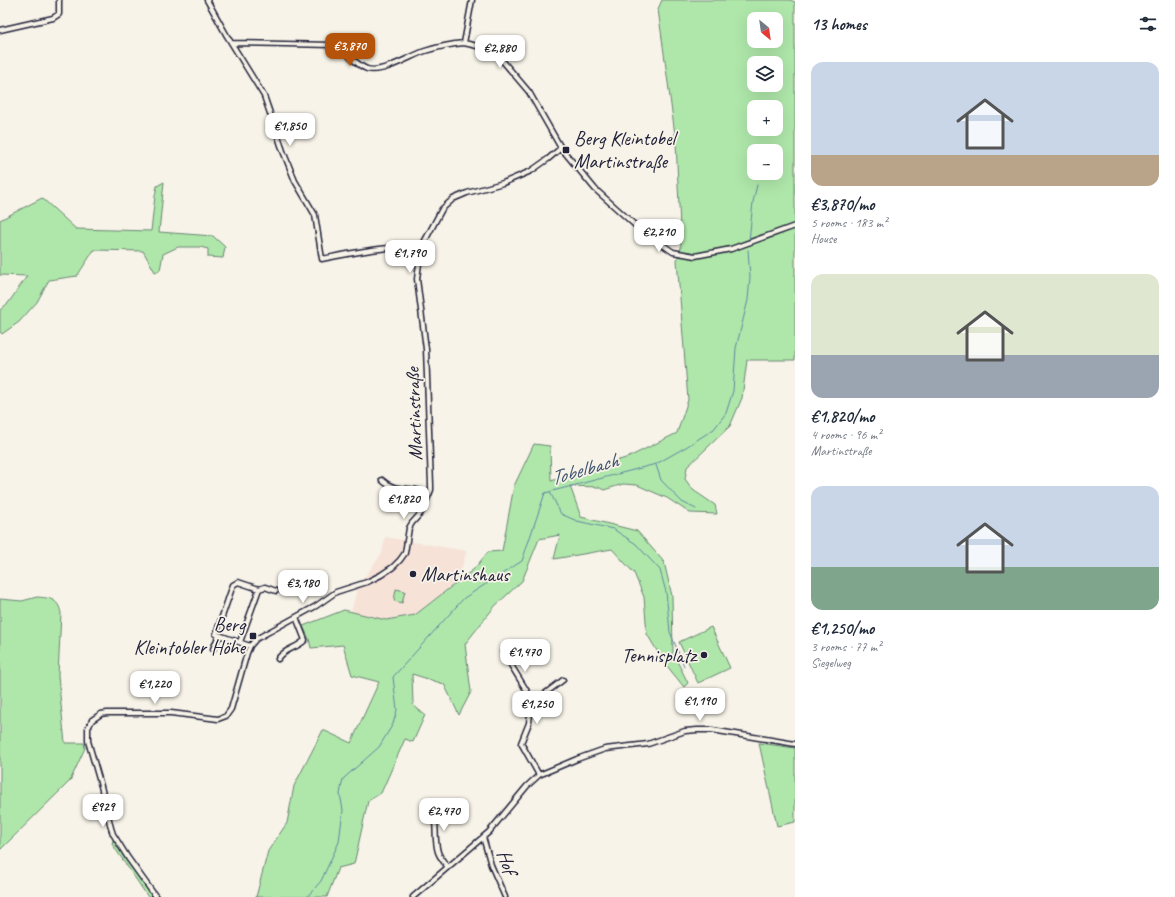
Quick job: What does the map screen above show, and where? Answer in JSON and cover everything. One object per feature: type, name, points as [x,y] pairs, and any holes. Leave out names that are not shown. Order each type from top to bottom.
[{"type":"street","points":[[0,30],[53,18],[59,14],[59,0]]},
{"type":"street","points":[[207,0],[264,96],[282,151],[295,181],[315,215],[322,259],[346,253],[409,247],[421,248]]},
{"type":"street","points":[[464,43],[472,0]]},
{"type":"street","points":[[232,44],[332,45],[340,47],[360,65],[368,69],[377,70],[441,46],[464,43],[486,48],[496,54],[508,66],[529,92],[561,148],[595,188],[608,202],[653,239],[673,252],[695,256],[731,249],[795,226]]},
{"type":"street","name":"Martinstraße","points":[[156,897],[128,858],[114,834],[102,786],[88,741],[88,728],[92,720],[101,714],[107,713],[171,713],[218,719],[224,718],[231,709],[246,653],[256,639],[262,634],[316,606],[336,592],[367,582],[381,575],[400,560],[405,553],[409,528],[420,515],[429,495],[431,485],[426,349],[417,280],[421,248],[442,209],[453,199],[467,193],[503,183],[531,170],[561,148]]},
{"type":"street","points":[[382,480],[390,486],[400,489],[417,490],[429,495]]},
{"type":"street","points":[[250,646],[216,634],[233,585],[238,582],[259,590]]},
{"type":"street","points":[[240,642],[259,590],[264,587],[276,591]]},
{"type":"street","points":[[278,659],[282,652],[302,643],[305,640],[296,617]]},
{"type":"street","points":[[213,649],[219,635]]},
{"type":"street","points":[[503,652],[533,701]]},
{"type":"street","points":[[539,775],[520,743],[529,723],[530,708],[533,701],[543,696],[563,680]]},
{"type":"street","points":[[413,897],[447,866],[489,832],[527,786],[539,775],[594,752],[605,749],[648,744],[685,731],[712,730],[795,744]]},
{"type":"street","points":[[430,805],[436,820],[438,852],[447,866]]},
{"type":"street","name":"Hof","points":[[483,837],[491,865],[505,897]]},
{"type":"shaded area","name":"Martinshaus","points":[[385,537],[467,551],[457,582],[415,615],[386,620],[351,612],[358,586],[382,553]]},
{"type":"green space","points":[[662,0],[790,0],[795,2],[795,360],[747,360],[742,398],[730,426],[687,467],[685,479],[693,490],[715,505],[717,514],[690,513],[667,498],[637,485],[623,484],[604,490],[598,487],[570,486],[581,517],[637,531],[664,562],[672,596],[673,653],[688,683],[684,687],[663,661],[647,634],[644,597],[634,573],[612,549],[554,559],[560,535],[539,539],[522,581],[495,606],[465,644],[471,692],[459,715],[444,684],[412,674],[413,705],[425,715],[413,742],[405,739],[381,793],[368,801],[354,864],[338,868],[327,897],[256,897],[268,851],[287,823],[294,786],[323,730],[351,743],[379,682],[352,675],[343,645],[311,648],[303,626],[344,610],[386,620],[415,615],[474,569],[488,552],[502,551],[514,486],[534,444],[550,446],[551,481],[629,457],[677,433],[688,400],[677,260],[681,248],[676,142],[658,9]]},
{"type":"green space","points":[[164,182],[159,232],[213,236],[225,247],[223,258],[208,257],[208,249],[200,247],[178,247],[163,254],[160,270],[155,272],[143,251],[94,250],[77,276],[49,280],[37,302],[19,322],[2,334],[0,332],[0,310],[9,302],[27,276],[0,275],[0,220],[42,198],[76,229],[151,231],[157,186]]},
{"type":"green space","points":[[396,589],[405,591],[402,603],[394,601]]},
{"type":"green space","points":[[37,597],[52,600],[58,604],[60,608],[58,676],[65,743],[84,743],[85,748],[70,781],[0,850],[0,599],[22,601]]},
{"type":"green space","name":"Tennisplatz","points":[[711,627],[730,668],[698,683],[679,642]]},
{"type":"green space","points":[[759,743],[795,748],[795,822],[777,826]]},
{"type":"green space","points":[[113,840],[153,897],[148,897],[112,844]]},
{"type":"waterway","name":"Tobelbach","points":[[749,241],[753,202],[757,185]]},
{"type":"waterway","name":"Tobelbach","points":[[307,897],[321,881],[339,842],[343,810],[340,794],[343,779],[379,747],[393,724],[397,710],[393,677],[464,598],[522,561],[545,493],[656,464],[714,429],[726,413],[733,391],[736,348],[748,300],[750,277],[748,250]]},
{"type":"waterway","points":[[656,465],[661,480],[682,502],[696,509]]},
{"type":"waterway","points":[[550,492],[561,514],[577,521],[613,529],[636,544],[660,570],[666,592],[670,632],[684,666]]},
{"type":"place","name":"Berg Kleintobel Martinstraße","points":[[566,150]]},
{"type":"place","name":"Martinshaus","points":[[413,574]]},
{"type":"place","name":"Berg Kleintobler Höhe","points":[[253,636]]},
{"type":"place","name":"Tennisplatz","points":[[704,655]]}]
